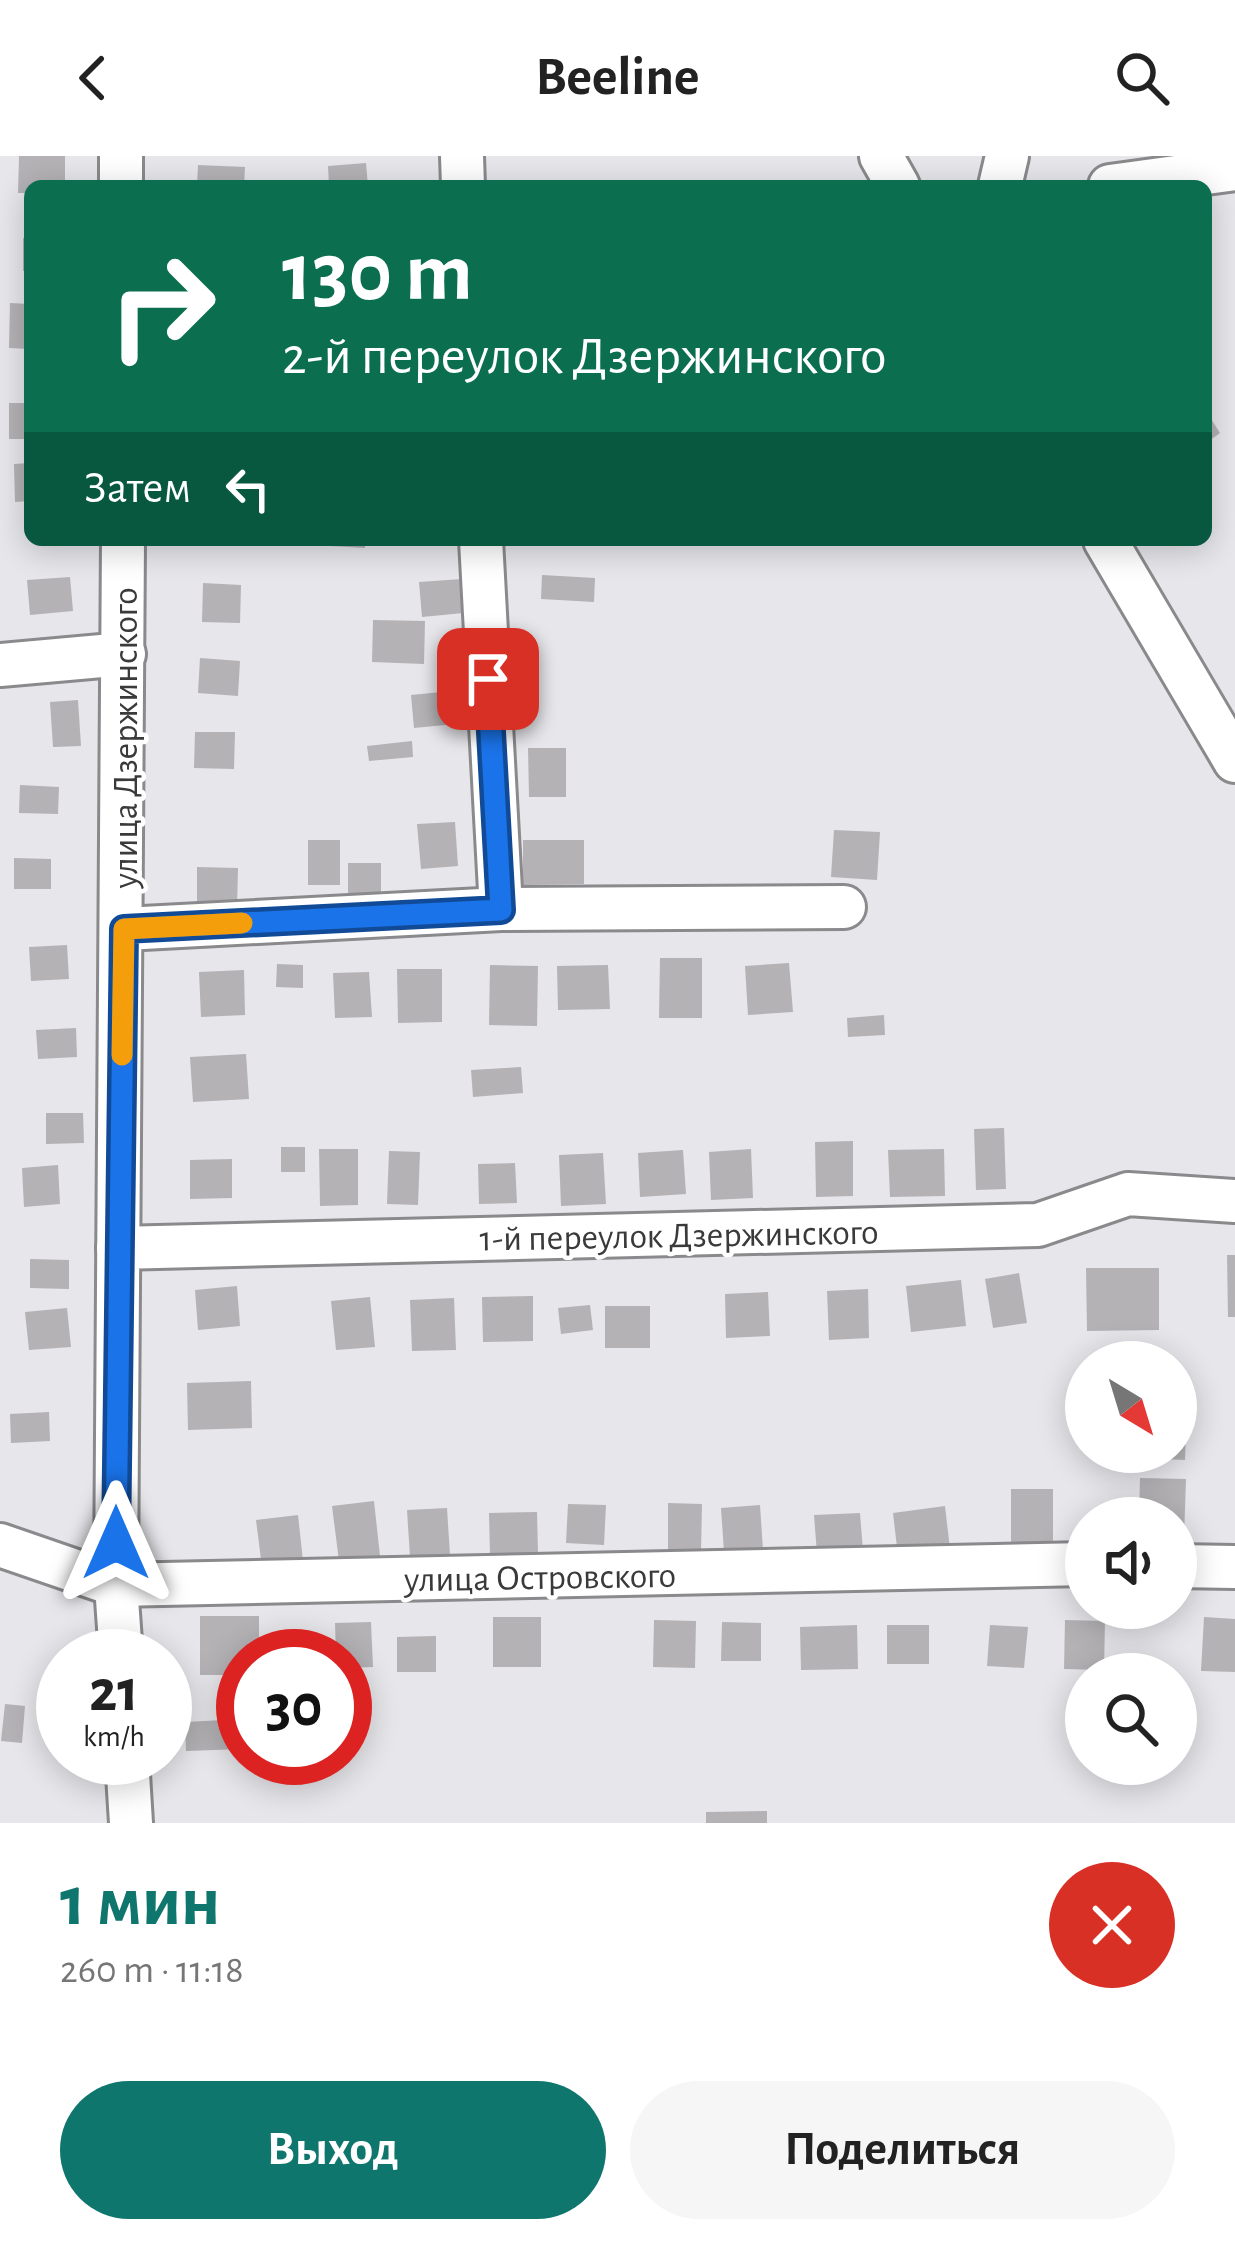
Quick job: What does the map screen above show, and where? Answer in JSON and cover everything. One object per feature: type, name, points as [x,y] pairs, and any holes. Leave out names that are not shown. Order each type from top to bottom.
[{"type":"street","points":[[1157,180],[1235,170]]},
{"type":"street","name":"улица Дзержинского","points":[[119,1629],[124,546]]},
{"type":"street","points":[[481,546],[501,910]]},
{"type":"street","points":[[1109,546],[1235,760]]},
{"type":"street","points":[[0,664],[124,654]]},
{"type":"street","points":[[124,929],[501,910],[844,907]]},
{"type":"street","name":"1-й переулок Дзержинского","points":[[118,1248],[1038,1225],[1128,1195],[1235,1201]]},
{"type":"street","name":"улица Островского","points":[[0,1545],[116,1585],[1065,1564]]},
{"type":"street","points":[[1197,1566],[1235,1567]]},
{"type":"street","points":[[128,1785],[130,1823]]},
{"type":"building","points":[[19,156],[65,156],[65,180],[24,180],[24,193],[18,193]]},
{"type":"building","points":[[366,163],[367,180],[329,180],[328,166]]},
{"type":"building","points":[[198,165],[245,167],[244,180],[197,180]]},
{"type":"building","points":[[10,303],[24,304],[24,349],[9,348]]},
{"type":"building","points":[[9,403],[24,403],[24,439],[9,439]]},
{"type":"building","points":[[24,463],[24,501],[15,502],[14,464]]},
{"type":"building","points":[[542,575],[595,578],[594,602],[541,599]]},
{"type":"building","points":[[70,577],[73,611],[30,615],[27,580]]},
{"type":"building","points":[[462,579],[464,613],[422,617],[419,582]]},
{"type":"building","points":[[203,583],[241,585],[240,623],[202,622]]},
{"type":"building","points":[[373,620],[425,621],[424,664],[372,662]]},
{"type":"building","points":[[200,658],[240,661],[238,696],[198,693]]},
{"type":"building","points":[[452,691],[455,724],[414,728],[411,695]]},
{"type":"building","points":[[78,700],[81,746],[53,747],[50,702]]},
{"type":"building","points":[[195,732],[235,732],[234,769],[194,768]]},
{"type":"building","points":[[412,741],[413,757],[369,761],[367,746]]},
{"type":"building","points":[[528,748],[566,748],[566,797],[529,797]]},
{"type":"building","points":[[20,785],[59,787],[58,814],[19,813]]},
{"type":"building","points":[[455,822],[458,866],[421,869],[417,824]]},
{"type":"building","points":[[834,830],[880,832],[877,880],[831,877]]},
{"type":"building","points":[[308,840],[340,840],[340,885],[308,885]]},
{"type":"building","points":[[523,840],[584,840],[584,884],[523,885]]},
{"type":"building","points":[[14,858],[51,859],[51,889],[14,889]]},
{"type":"building","points":[[348,863],[381,863],[381,896],[348,896]]},
{"type":"building","points":[[197,867],[238,868],[237,908],[197,907]]},
{"type":"building","points":[[67,945],[69,979],[31,981],[29,947]]},
{"type":"building","points":[[660,958],[702,958],[702,1018],[659,1018]]},
{"type":"building","points":[[789,963],[793,1012],[748,1015],[745,966]]},
{"type":"building","points":[[277,964],[303,965],[303,988],[276,987]]},
{"type":"building","points":[[490,965],[538,966],[537,1026],[489,1025]]},
{"type":"building","points":[[608,965],[610,1009],[558,1010],[557,966]]},
{"type":"building","points":[[397,969],[442,969],[442,1022],[398,1023]]},
{"type":"building","points":[[244,970],[245,1015],[201,1017],[199,972]]},
{"type":"building","points":[[369,972],[372,1017],[335,1018],[333,973]]},
{"type":"building","points":[[884,1015],[885,1035],[848,1037],[847,1018]]},
{"type":"building","points":[[76,1028],[77,1057],[38,1059],[36,1030]]},
{"type":"building","points":[[246,1054],[249,1099],[193,1102],[190,1057]]},
{"type":"building","points":[[521,1067],[523,1093],[473,1097],[471,1070]]},
{"type":"building","points":[[46,1113],[83,1113],[84,1143],[46,1144]]},
{"type":"building","points":[[1004,1128],[1006,1189],[976,1190],[974,1129]]},
{"type":"building","points":[[853,1141],[853,1196],[816,1197],[815,1142]]},
{"type":"building","points":[[281,1147],[305,1147],[305,1172],[281,1172]]},
{"type":"building","points":[[319,1149],[358,1149],[358,1205],[320,1206]]},
{"type":"building","points":[[751,1149],[753,1198],[711,1200],[709,1152]]},
{"type":"building","points":[[944,1149],[945,1196],[890,1197],[888,1150]]},
{"type":"building","points":[[683,1150],[686,1194],[640,1197],[638,1153]]},
{"type":"building","points":[[389,1151],[420,1152],[418,1205],[387,1204]]},
{"type":"building","points":[[603,1153],[606,1204],[561,1206],[559,1155]]},
{"type":"building","points":[[232,1159],[232,1198],[190,1199],[190,1160]]},
{"type":"building","points":[[515,1163],[517,1203],[479,1204],[478,1164]]},
{"type":"building","points":[[58,1165],[60,1204],[24,1207],[22,1168]]},
{"type":"building","points":[[1227,1255],[1235,1255],[1235,1317],[1228,1317]]},
{"type":"building","points":[[30,1259],[69,1260],[69,1289],[30,1288]]},
{"type":"building","points":[[1086,1268],[1159,1268],[1159,1330],[1087,1331]]},
{"type":"building","points":[[1019,1273],[1027,1323],[993,1328],[985,1279]]},
{"type":"building","points":[[961,1280],[966,1326],[911,1332],[906,1286]]},
{"type":"building","points":[[237,1286],[240,1326],[198,1330],[195,1290]]},
{"type":"building","points":[[868,1289],[869,1338],[829,1340],[827,1291]]},
{"type":"building","points":[[768,1292],[770,1336],[726,1338],[725,1294]]},
{"type":"building","points":[[533,1296],[533,1341],[483,1342],[482,1297]]},
{"type":"building","points":[[370,1297],[375,1347],[336,1350],[331,1301]]},
{"type":"building","points":[[454,1298],[456,1350],[412,1351],[410,1300]]},
{"type":"building","points":[[590,1305],[593,1330],[561,1334],[558,1308]]},
{"type":"building","points":[[605,1306],[650,1306],[650,1348],[605,1348]]},
{"type":"building","points":[[67,1308],[71,1347],[29,1350],[25,1312]]},
{"type":"building","points":[[251,1381],[252,1428],[188,1430],[187,1383]]},
{"type":"building","points":[[49,1412],[50,1441],[11,1443],[10,1414]]},
{"type":"building","points":[[1140,1478],[1186,1479],[1185,1497],[1140,1497]]},
{"type":"building","points":[[1011,1489],[1053,1489],[1053,1542],[1011,1542]]},
{"type":"building","points":[[374,1501],[380,1556],[339,1561],[332,1506]]},
{"type":"building","points":[[668,1503],[702,1504],[701,1551],[668,1550]]},
{"type":"building","points":[[568,1504],[606,1505],[604,1545],[566,1543]]},
{"type":"building","points":[[760,1505],[763,1550],[724,1552],[721,1508]]},
{"type":"building","points":[[945,1506],[950,1549],[898,1556],[893,1513]]},
{"type":"building","points":[[447,1508],[450,1555],[410,1557],[407,1510]]},
{"type":"building","points":[[537,1512],[538,1553],[490,1555],[489,1513]]},
{"type":"building","points":[[860,1513],[863,1551],[817,1554],[814,1515]]},
{"type":"building","points":[[298,1515],[304,1570],[263,1575],[256,1520]]},
{"type":"building","points":[[200,1616],[259,1616],[259,1629],[216,1629],[216,1675],[200,1675]]},
{"type":"building","points":[[493,1617],[541,1617],[541,1667],[493,1667]]},
{"type":"building","points":[[1204,1617],[1235,1619],[1235,1672],[1201,1671]]},
{"type":"building","points":[[654,1620],[696,1621],[695,1668],[653,1667]]},
{"type":"building","points":[[1065,1620],[1065,1629],[1105,1629],[1104,1653],[1065,1653],[1064,1669]]},
{"type":"building","points":[[371,1622],[371,1629],[335,1629],[335,1623]]},
{"type":"building","points":[[722,1622],[761,1623],[761,1661],[721,1661]]},
{"type":"building","points":[[857,1625],[858,1669],[801,1670],[800,1627]]},
{"type":"building","points":[[887,1625],[929,1625],[929,1664],[887,1664]]},
{"type":"building","points":[[990,1625],[1028,1627],[1024,1668],[987,1666]]},
{"type":"building","points":[[436,1636],[436,1672],[397,1672],[397,1637]]},
{"type":"building","points":[[5,1704],[25,1706],[22,1743],[1,1741]]},
{"type":"building","points":[[216,1720],[216,1750],[192,1751],[192,1722]]},
{"type":"building","points":[[767,1811],[767,1823],[706,1823],[706,1812]]},
{"type":"slow traffic","points":[[122,1055],[124,929],[242,923]]},
{"type":"route","points":[[116,1543],[124,929],[501,910],[488,679]]}]
